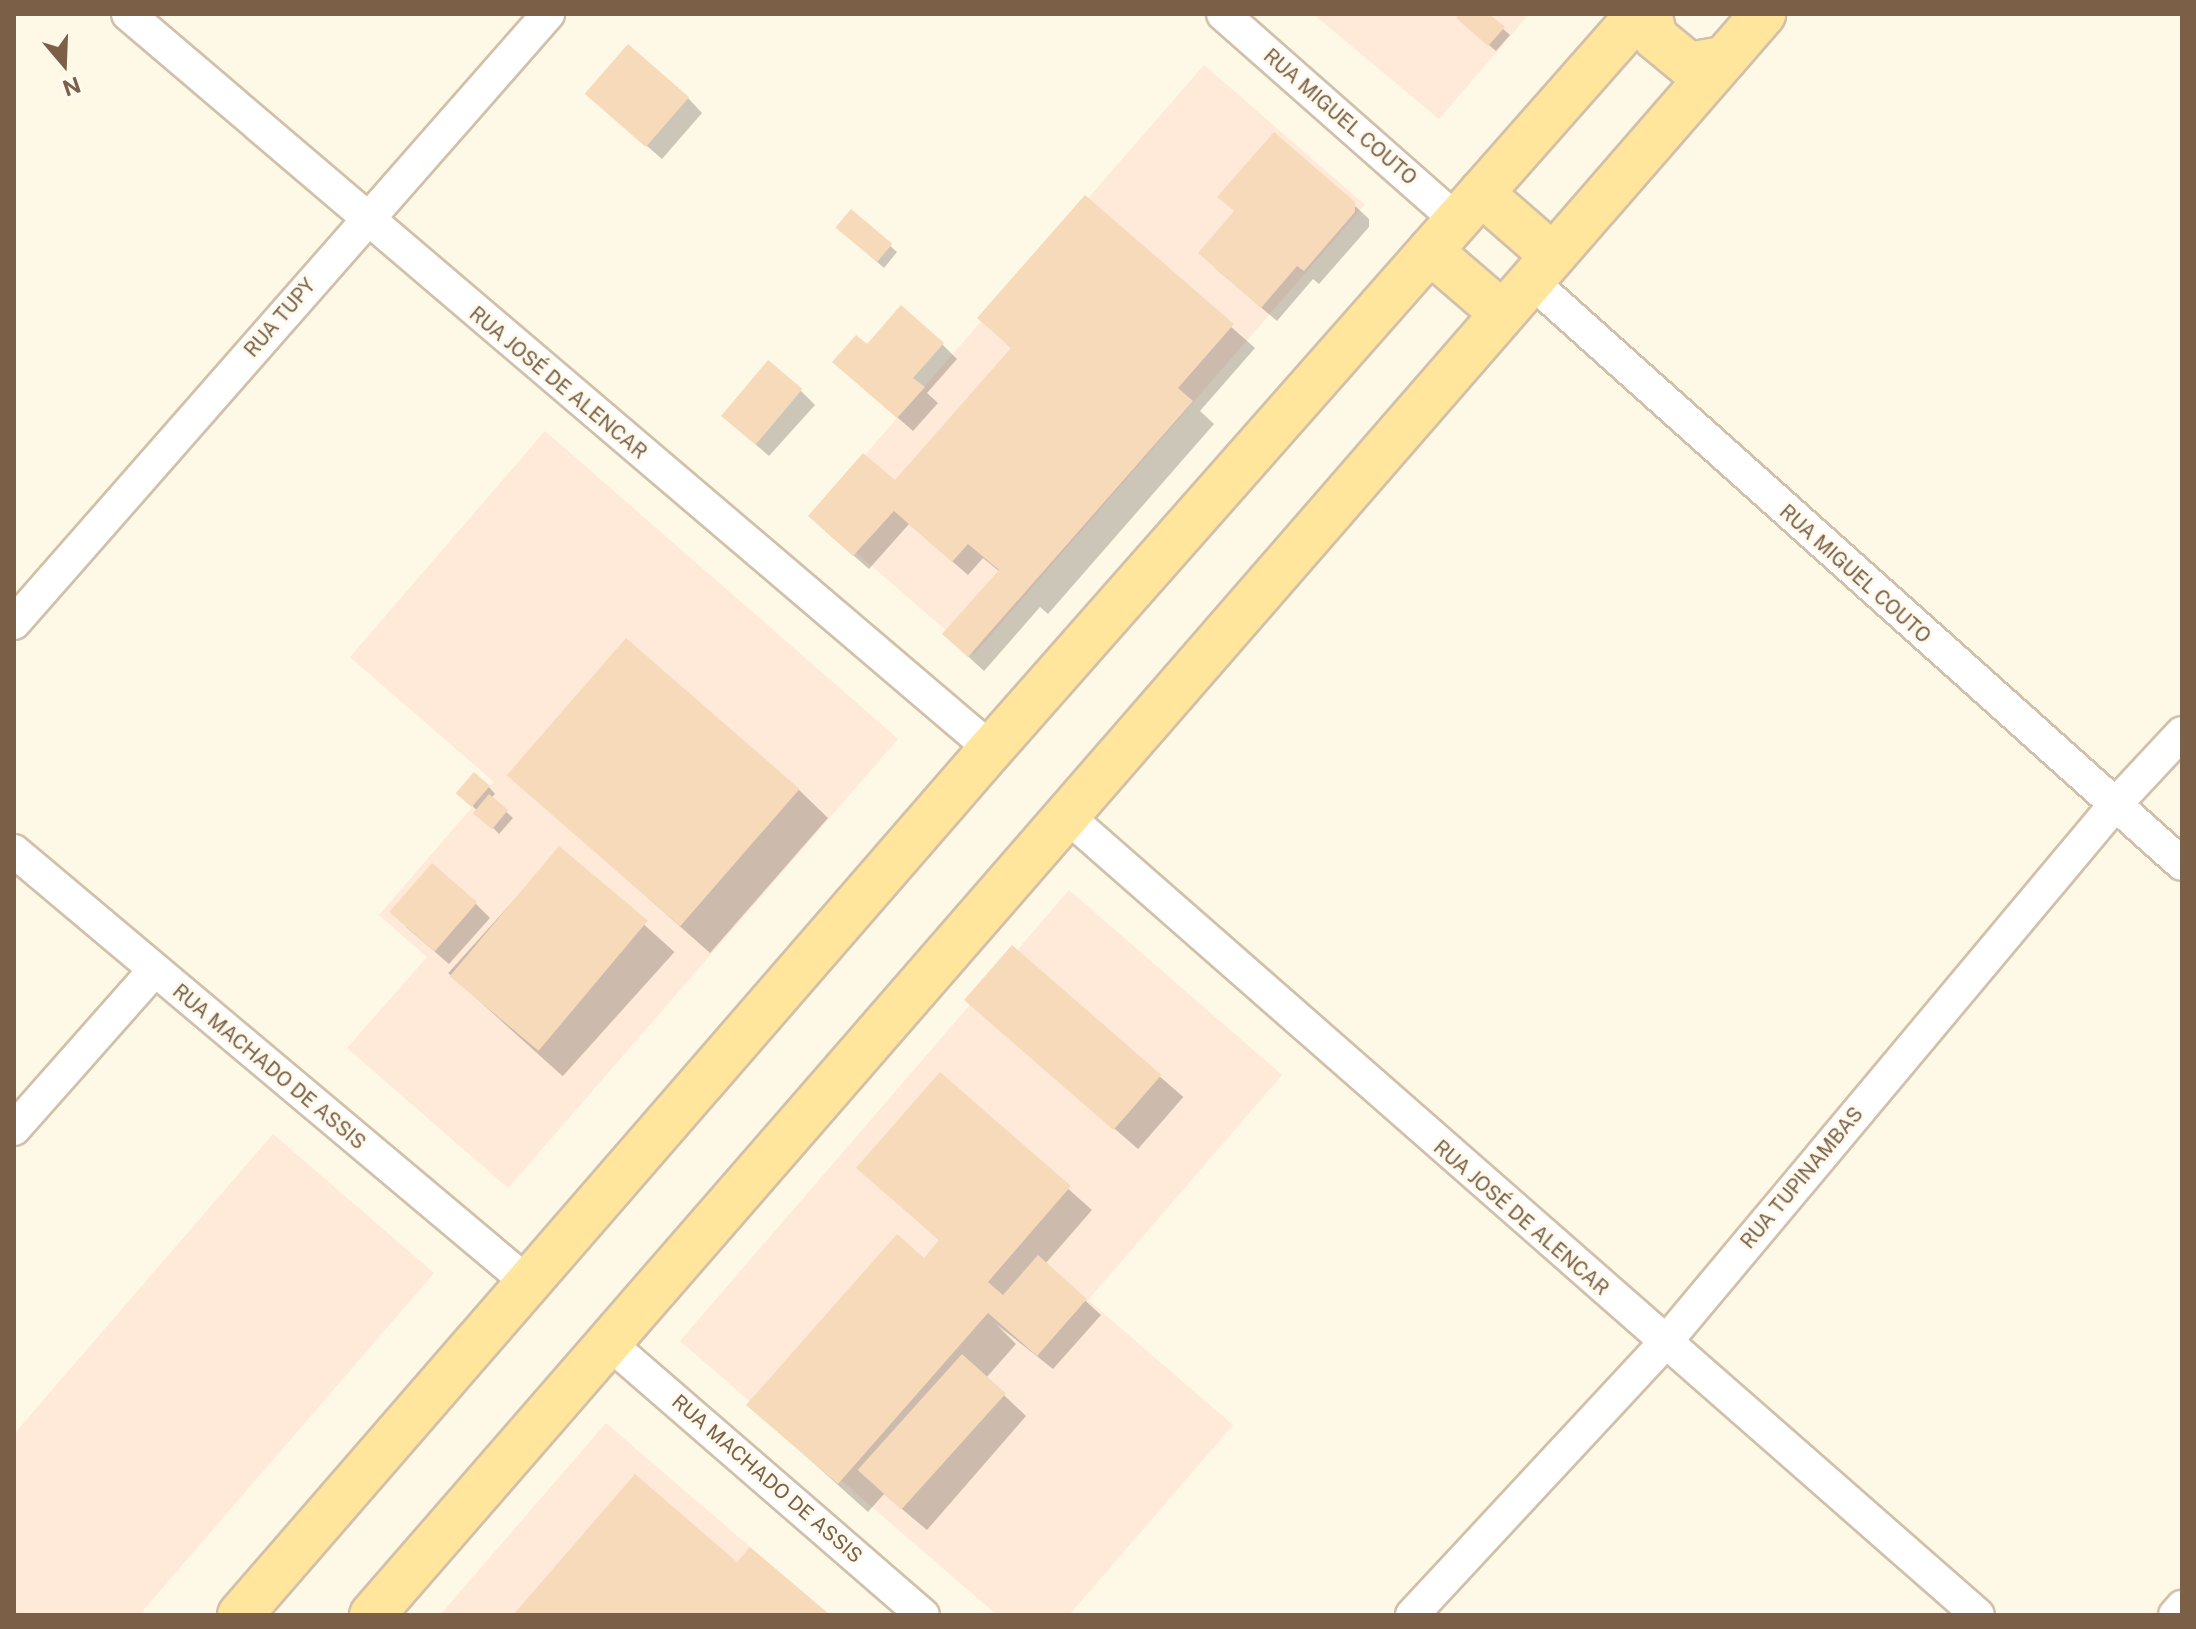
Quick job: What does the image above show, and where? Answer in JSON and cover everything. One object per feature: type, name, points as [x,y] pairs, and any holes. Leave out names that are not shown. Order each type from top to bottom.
[{"type":"main road","points":[[240,1615],[991,749],[1639,14]]},
{"type":"main road","points":[[1649,14],[1655,37],[1689,65],[1724,59]]},
{"type":"main road","points":[[372,1615],[1763,14]]},
{"type":"main road","points":[[1456,221],[1541,268]]},
{"type":"main road","points":[[1456,221],[1502,313]]},
{"type":"street","name":"RUA JOSÉ DE ALENCAR","points":[[128,14],[366,220],[991,749]]},
{"type":"street","name":"RUA TUPY","points":[[14,623],[548,14]]},
{"type":"street","name":"RUA MIGUEL COUTO","points":[[1223,14],[1456,221]]},
{"type":"street","name":"RUA MIGUEL COUTO","points":[[1541,268],[2113,807],[2182,864]]},
{"type":"street","name":"RUA TUPINAMBAS","points":[[1412,1615],[1664,1344],[2113,807],[2182,733]]},
{"type":"street","name":"RUA JOSÉ DE ALENCAR","points":[[1068,817],[1664,1344],[1978,1615]]},
{"type":"street","name":"RUA MACHADO DE ASSIS","points":[[14,851],[527,1282]]},
{"type":"street","points":[[14,1129],[154,971]]},
{"type":"street","name":"RUA MACHADO DE ASSIS","points":[[610,1344],[923,1615]]},
{"type":"street","points":[[2175,1615],[2182,1607]]},
{"type":"shaded area","points":[[1313,14],[1529,14],[1439,119]]},
{"type":"shaded area","points":[[1204,65],[1365,205],[974,655],[813,515]]},
{"type":"shaded area","points":[[545,431],[898,739],[508,1188],[347,1048],[427,957],[379,915],[494,782],[350,657]]},
{"type":"shaded area","points":[[1069,890],[1282,1075],[1088,1300],[1233,1425],[1069,1615],[997,1615],[680,1341]]},
{"type":"shaded area","points":[[273,1134],[434,1273],[139,1615],[14,1615],[14,1434]]},
{"type":"shaded area","points":[[606,1423],[750,1547],[830,1615],[440,1615]]},
{"type":"building","points":[[1459,14],[1489,14],[1505,27],[1488,46],[1456,18]]},
{"type":"building","points":[[628,44],[689,97],[646,147],[585,94]]},
{"type":"building","points":[[1274,132],[1355,202],[1355,212],[1304,271],[1297,266],[1261,308],[1198,253],[1234,211],[1217,197]]},
{"type":"building","points":[[1085,195],[1234,324],[1178,388],[1193,401],[968,657],[942,634],[999,570],[968,544],[952,562],[894,511],[853,556],[808,516],[863,453],[895,480],[1011,348],[977,318]]},
{"type":"building","points":[[851,209],[892,244],[877,262],[836,227]]},
{"type":"building","points":[[901,305],[944,343],[913,378],[925,387],[897,418],[832,362],[856,335],[867,344]]},
{"type":"building","points":[[768,360],[802,389],[756,445],[721,416]]},
{"type":"building","points":[[626,638],[800,789],[680,926],[507,775]]},
{"type":"building","points":[[474,772],[490,786],[471,807],[456,793]]},
{"type":"building","points":[[489,794],[508,810],[492,829],[473,813]]},
{"type":"building","points":[[559,846],[648,921],[539,1051],[450,976]]},
{"type":"building","points":[[432,863],[477,902],[435,951],[389,912]]},
{"type":"building","points":[[1012,945],[1161,1075],[1114,1130],[964,1000]]},
{"type":"building","points":[[940,1072],[1071,1186],[988,1282],[1003,1295],[1038,1255],[1087,1299],[1037,1356],[988,1313],[838,1484],[746,1405],[897,1234],[924,1258],[939,1240],[856,1168]]},
{"type":"building","points":[[962,1354],[1006,1393],[901,1509],[858,1470]]},
{"type":"building","points":[[635,1474],[737,1562],[750,1547],[830,1615],[513,1615]]}]
